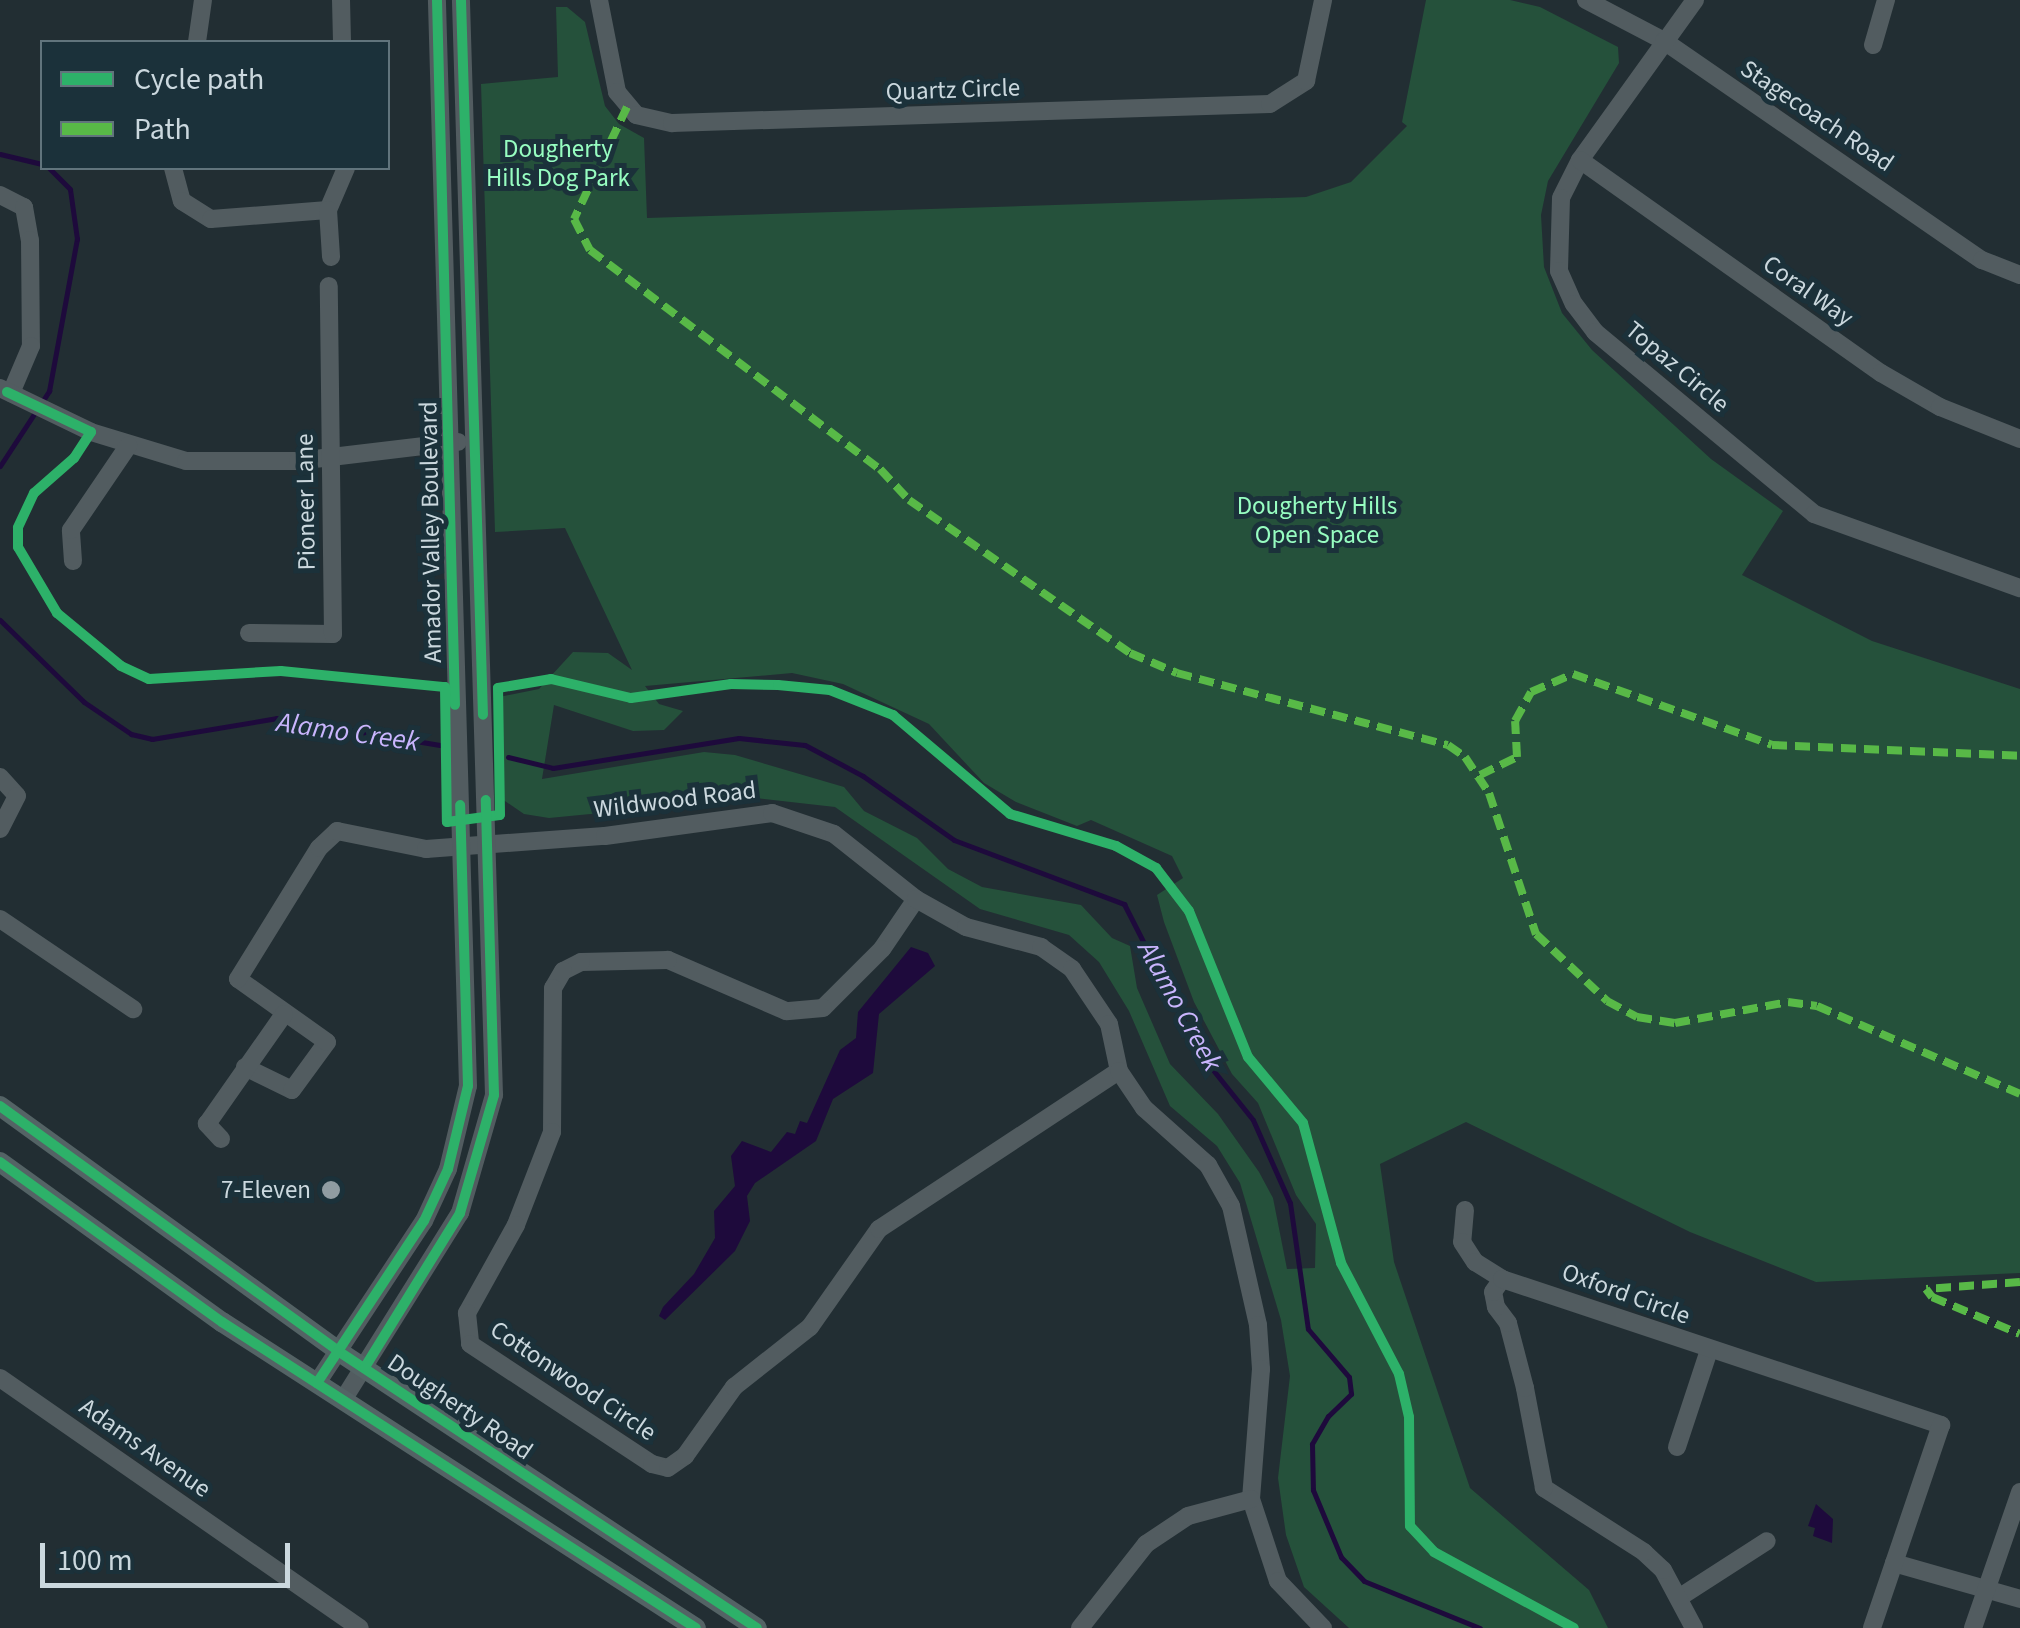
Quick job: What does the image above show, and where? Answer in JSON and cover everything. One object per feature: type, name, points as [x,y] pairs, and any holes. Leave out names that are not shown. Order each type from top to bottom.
[{"type":"main road","name":"Dougherty Road","points":[[0,1106],[364,1368],[757,1628]]},
{"type":"main road","points":[[0,1162],[317,1383],[696,1628]]},
{"type":"street","points":[[198,40],[202,0]]},
{"type":"street","points":[[341,0],[342,40]]},
{"type":"street","name":"Amador Valley Boulevard","points":[[317,1383],[424,1221],[452,1152],[468,1086],[437,0]]},
{"type":"street","name":"Amador Valley Boulevard","points":[[343,1400],[460,1213],[494,1096],[461,0]]},
{"type":"street","name":"Quartz Circle","points":[[599,0],[617,92],[636,115],[672,123],[1270,104],[1306,81],[1322,0]]},
{"type":"street","name":"Stagecoach Road","points":[[1586,0],[1664,42],[1982,260],[2020,275]]},
{"type":"street","name":"Topaz Circle","points":[[1695,0],[1580,160],[1561,198],[1556,234],[1559,270],[1595,332],[1814,514],[2020,588]]},
{"type":"street","points":[[1873,45],[1886,0]]},
{"type":"street","name":"Coral Way","points":[[1580,160],[1881,373],[1940,406],[2020,439]]},
{"type":"street","points":[[174,170],[182,202],[211,219],[328,210]]},
{"type":"street","points":[[331,258],[328,210],[345,170]]},
{"type":"street","points":[[0,195],[24,208],[30,240],[26,271],[33,323],[9,392],[84,429],[128,446],[186,461],[330,457],[473,442]]},
{"type":"street","name":"Pioneer Lane","points":[[250,633],[334,634],[328,286]]},
{"type":"street","points":[[73,561],[71,530],[128,446]]},
{"type":"street","points":[[0,777],[17,796],[0,828]]},
{"type":"street","name":"Wildwood Road","points":[[284,1014],[238,978],[319,848],[338,831],[426,849],[460,842],[606,836],[772,813],[834,834],[916,899],[966,927],[1041,947],[1072,970],[1108,1024],[1119,1071],[1144,1108],[1208,1165],[1230,1206],[1261,1369],[1251,1499],[1278,1580],[1323,1628]]},
{"type":"street","name":"Cottonwood Circle","points":[[916,899],[882,949],[823,1008],[786,1010],[668,960],[581,962],[564,970],[553,988],[552,1132],[516,1225],[467,1313],[470,1344],[652,1464],[668,1468],[685,1456],[734,1387],[810,1327],[878,1229],[1119,1071]]},
{"type":"street","points":[[3,928],[134,1009]]},
{"type":"street","points":[[222,1139],[207,1124],[246,1067],[284,1014],[326,1042],[292,1090],[246,1067]]},
{"type":"street","points":[[1466,1210],[1462,1242],[1475,1262],[1502,1279],[1494,1292],[1496,1306],[1508,1323],[1544,1488],[1644,1552],[1680,1597],[1694,1628]]},
{"type":"street","name":"Oxford Circle","points":[[1502,1279],[1941,1425],[1872,1628]]},
{"type":"street","points":[[1677,1447],[1709,1350]]},
{"type":"street","name":"Adams Avenue","points":[[0,1378],[347,1625]]},
{"type":"street","points":[[1973,1628],[2020,1492]]},
{"type":"street","points":[[1080,1628],[1146,1544],[1188,1516],[1251,1499]]},
{"type":"street","points":[[1680,1597],[1767,1542]]},
{"type":"street","points":[[1894,1563],[2020,1599]]},
{"type":"green space","name":"Dougherty Hills Open Space","points":[[1426,0],[1510,0],[1540,7],[1618,47],[1619,63],[1548,181],[1541,215],[1544,267],[1562,313],[1592,350],[1711,459],[1783,511],[1742,575],[1872,641],[2020,689],[2020,1273],[1816,1282],[1690,1232],[1466,1122],[1380,1164],[1394,1262],[1470,1488],[1589,1590],[1608,1628],[1349,1628],[1304,1587],[1286,1535],[1278,1478],[1290,1376],[1281,1320],[1240,1183],[1217,1146],[1170,1106],[1129,1011],[1099,962],[1069,935],[980,909],[835,807],[756,798],[549,818],[524,814],[502,799],[499,697],[539,689],[573,652],[608,653],[632,670],[565,528],[495,532],[481,84],[558,77],[556,7],[567,7],[585,22],[605,106],[619,124],[644,138],[647,218],[1306,197],[1351,182],[1407,126],[1402,122]],"holes":[[[792,673],[843,684],[929,724],[984,783],[1016,802],[1077,826],[1091,820],[1172,856],[1183,878],[1157,895],[1164,922],[1194,1002],[1232,1074],[1258,1103],[1296,1195],[1316,1224],[1315,1268],[1287,1269],[1273,1198],[1259,1172],[1218,1114],[1170,1064],[1137,988],[1130,946],[1112,938],[1081,905],[982,887],[948,869],[917,838],[864,811],[844,787],[735,755],[704,752],[542,779],[554,705],[633,731],[664,730],[683,711],[659,704],[645,686]]]},
{"type":"shaded area","points":[[911,947],[928,953],[935,966],[879,1014],[873,1073],[833,1099],[816,1141],[755,1183],[747,1196],[750,1221],[735,1251],[665,1320],[659,1316],[694,1274],[715,1238],[714,1211],[735,1186],[731,1156],[742,1141],[771,1152],[787,1132],[795,1134],[800,1121],[807,1123],[840,1050],[856,1038],[858,1012]]},
{"type":"shaded area","points":[[1816,1504],[1833,1519],[1832,1543],[1813,1536],[1815,1528],[1808,1526]]},
{"type":"waterway","name":"Alamo Creek","points":[[0,154],[40,164]]},
{"type":"waterway","name":"Alamo Creek","points":[[0,466],[49,391],[77,239],[70,189],[51,170]]},
{"type":"waterway","name":"Alamo Creek","points":[[0,620],[84,702],[131,734],[152,739],[277,718],[440,745]]},
{"type":"waterway","name":"Alamo Creek","points":[[508,757],[553,768],[739,738],[805,745],[863,776],[954,840],[1124,904],[1201,1055],[1253,1120],[1290,1203],[1308,1329],[1349,1377],[1351,1394],[1328,1416],[1312,1444],[1313,1490],[1341,1557],[1364,1581],[1480,1628]]},
{"type":"marked path","points":[[627,107],[574,219],[590,250],[880,469],[909,500],[1130,653],[1177,673],[1448,745],[1465,757],[1489,793],[1536,934],[1607,1001],[1637,1017],[1675,1023],[1788,1002],[1817,1006],[2020,1094]]},
{"type":"marked path","points":[[1480,775],[1517,757],[1515,721],[1531,692],[1573,674],[1772,745],[2020,756]]},
{"type":"marked path","points":[[2020,1282],[1926,1289],[1932,1297],[2020,1334]]},
{"type":"cycle path","points":[[437,0],[455,705]]},
{"type":"cycle path","points":[[461,0],[483,715]]},
{"type":"cycle path","points":[[7,392],[91,432],[74,458],[34,493],[18,528],[18,547],[57,613],[121,666],[149,679],[281,671],[445,687],[447,822],[500,815],[498,688],[551,679],[631,698],[731,684],[778,685],[830,690],[893,715],[1010,814],[1116,846],[1156,868],[1189,911],[1248,1057],[1303,1123],[1341,1263],[1399,1374],[1409,1417],[1410,1526],[1434,1552],[1574,1628]]},
{"type":"cycle path","points":[[365,1367],[460,1213],[494,1095],[486,800]]},
{"type":"cycle path","points":[[317,1383],[424,1221],[448,1169],[468,1086],[460,805]]},
{"type":"cycle path","points":[[0,1106],[338,1351],[757,1628]]},
{"type":"cycle path","points":[[0,1162],[222,1322],[696,1628]]},
{"type":"place","name":"7-Eleven","points":[[331,1190]]},
{"type":"park label","name":"Dougherty Hills Dog Park","points":[[558,164]]}]
